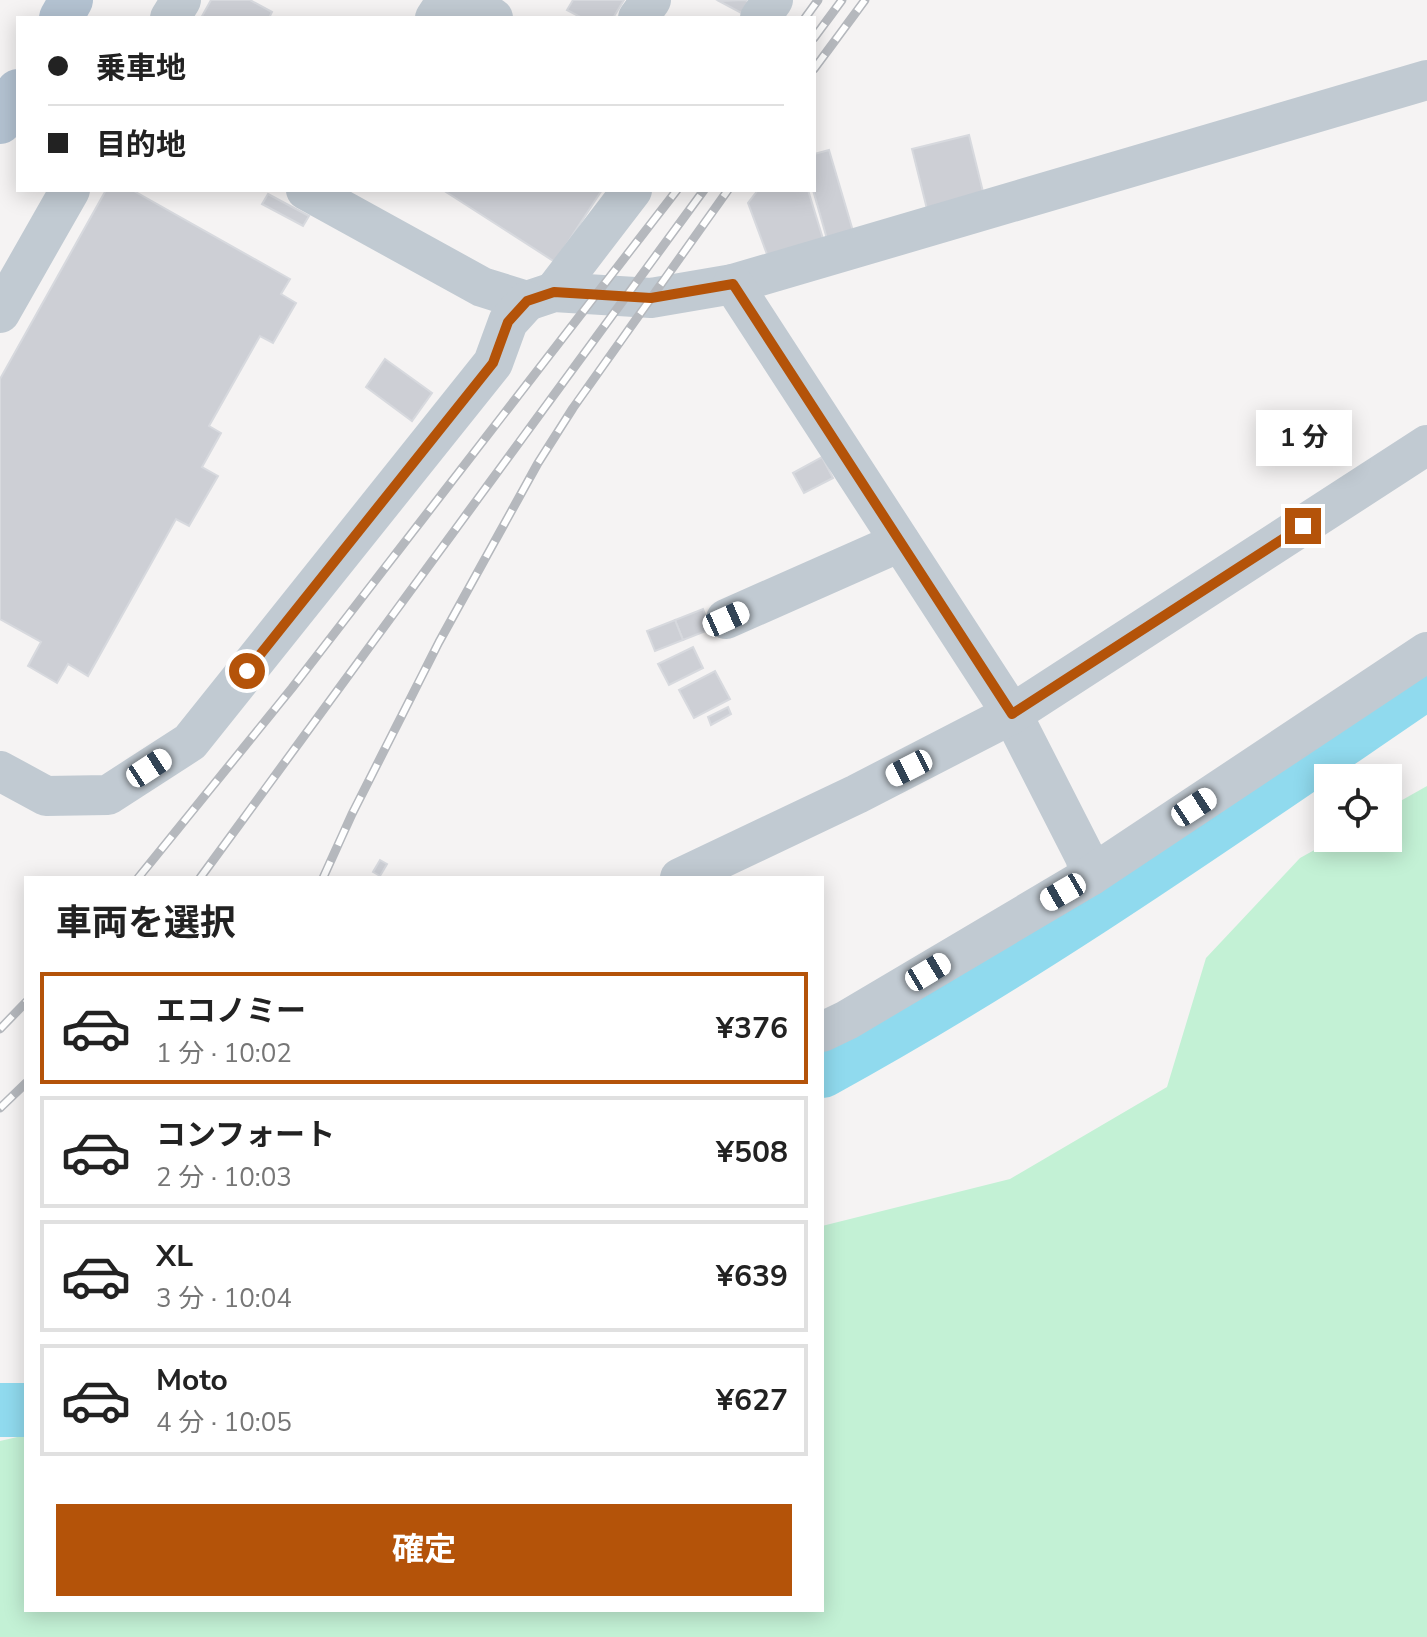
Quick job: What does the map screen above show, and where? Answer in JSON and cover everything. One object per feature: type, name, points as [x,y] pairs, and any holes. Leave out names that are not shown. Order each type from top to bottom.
[{"type":"main road","points":[[0,122],[16,94]]},
{"type":"street","points":[[465,0],[490,16]]},
{"type":"street","points":[[315,192],[482,287],[541,296],[651,298],[733,284],[1427,80]]},
{"type":"street","points":[[0,313],[69,192]]},
{"type":"street","points":[[0,771],[46,796],[108,795],[190,742],[493,363],[508,322],[541,296],[630,192]]},
{"type":"street","points":[[733,284],[1012,714],[1085,857],[1090,876]]},
{"type":"street","points":[[684,876],[857,794],[1012,714],[1427,445]]},
{"type":"street","points":[[726,619],[900,542]]},
{"type":"street","points":[[824,1031],[1090,876],[1427,652]]},
{"type":"green space","points":[[1427,786],[1427,1637],[0,1637],[0,1441],[24,1435],[24,1612],[824,1612],[824,1226],[1010,1179],[1167,1087],[1206,958],[1300,858],[1314,850],[1402,852],[1402,800]]},
{"type":"building","points":[[211,0],[250,0],[272,12],[270,16],[202,16]]},
{"type":"building","points":[[573,0],[624,0],[614,16],[578,16],[567,10]]},
{"type":"building","points":[[745,0],[752,4],[745,15],[719,1]]},
{"type":"building","points":[[969,135],[985,200],[928,213],[912,149]]},
{"type":"building","points":[[829,150],[853,231],[827,239],[814,192],[816,192],[816,153]]},
{"type":"building","points":[[105,192],[136,192],[290,279],[281,294],[296,303],[273,343],[260,336],[209,426],[221,433],[202,467],[218,476],[189,526],[176,519],[88,676],[68,664],[57,683],[28,666],[41,642],[0,619],[0,379]]},
{"type":"building","points":[[446,192],[601,192],[555,262]]},
{"type":"building","points":[[756,192],[809,192],[824,242],[768,257],[748,203]]},
{"type":"building","points":[[268,194],[309,216],[303,226],[262,204]]},
{"type":"building","points":[[385,359],[432,393],[412,421],[366,387]]},
{"type":"building","points":[[822,457],[833,478],[804,493],[793,473]]},
{"type":"building","points":[[703,609],[711,629],[683,640],[675,620]]},
{"type":"building","points":[[675,620],[683,640],[655,651],[647,631]]},
{"type":"building","points":[[693,647],[703,668],[669,685],[658,664]]},
{"type":"building","points":[[715,671],[730,699],[694,718],[679,690]]},
{"type":"building","points":[[728,707],[731,714],[711,725],[708,717]]},
{"type":"building","points":[[380,860],[387,864],[380,876],[373,872]]},
{"type":"waterway","points":[[824,1070],[1054,933],[1427,682]]},
{"type":"waterway","points":[[0,1410],[24,1410]]},
{"type":"railway","points":[[806,16],[818,0]]},
{"type":"railway","points":[[816,35],[842,0]]},
{"type":"railway","points":[[816,66],[865,0]]},
{"type":"railway","points":[[140,876],[292,688],[675,192]]},
{"type":"railway","points":[[201,876],[703,192]]},
{"type":"railway","points":[[324,876],[439,642],[538,463],[573,408],[727,192]]},
{"type":"railway","points":[[0,1029],[24,1004]]},
{"type":"railway","points":[[0,1108],[24,1085]]},
{"type":"route","points":[[247,671],[493,363],[508,322],[527,301],[554,292],[651,298],[733,284],[1012,714],[1303,526]]}]
